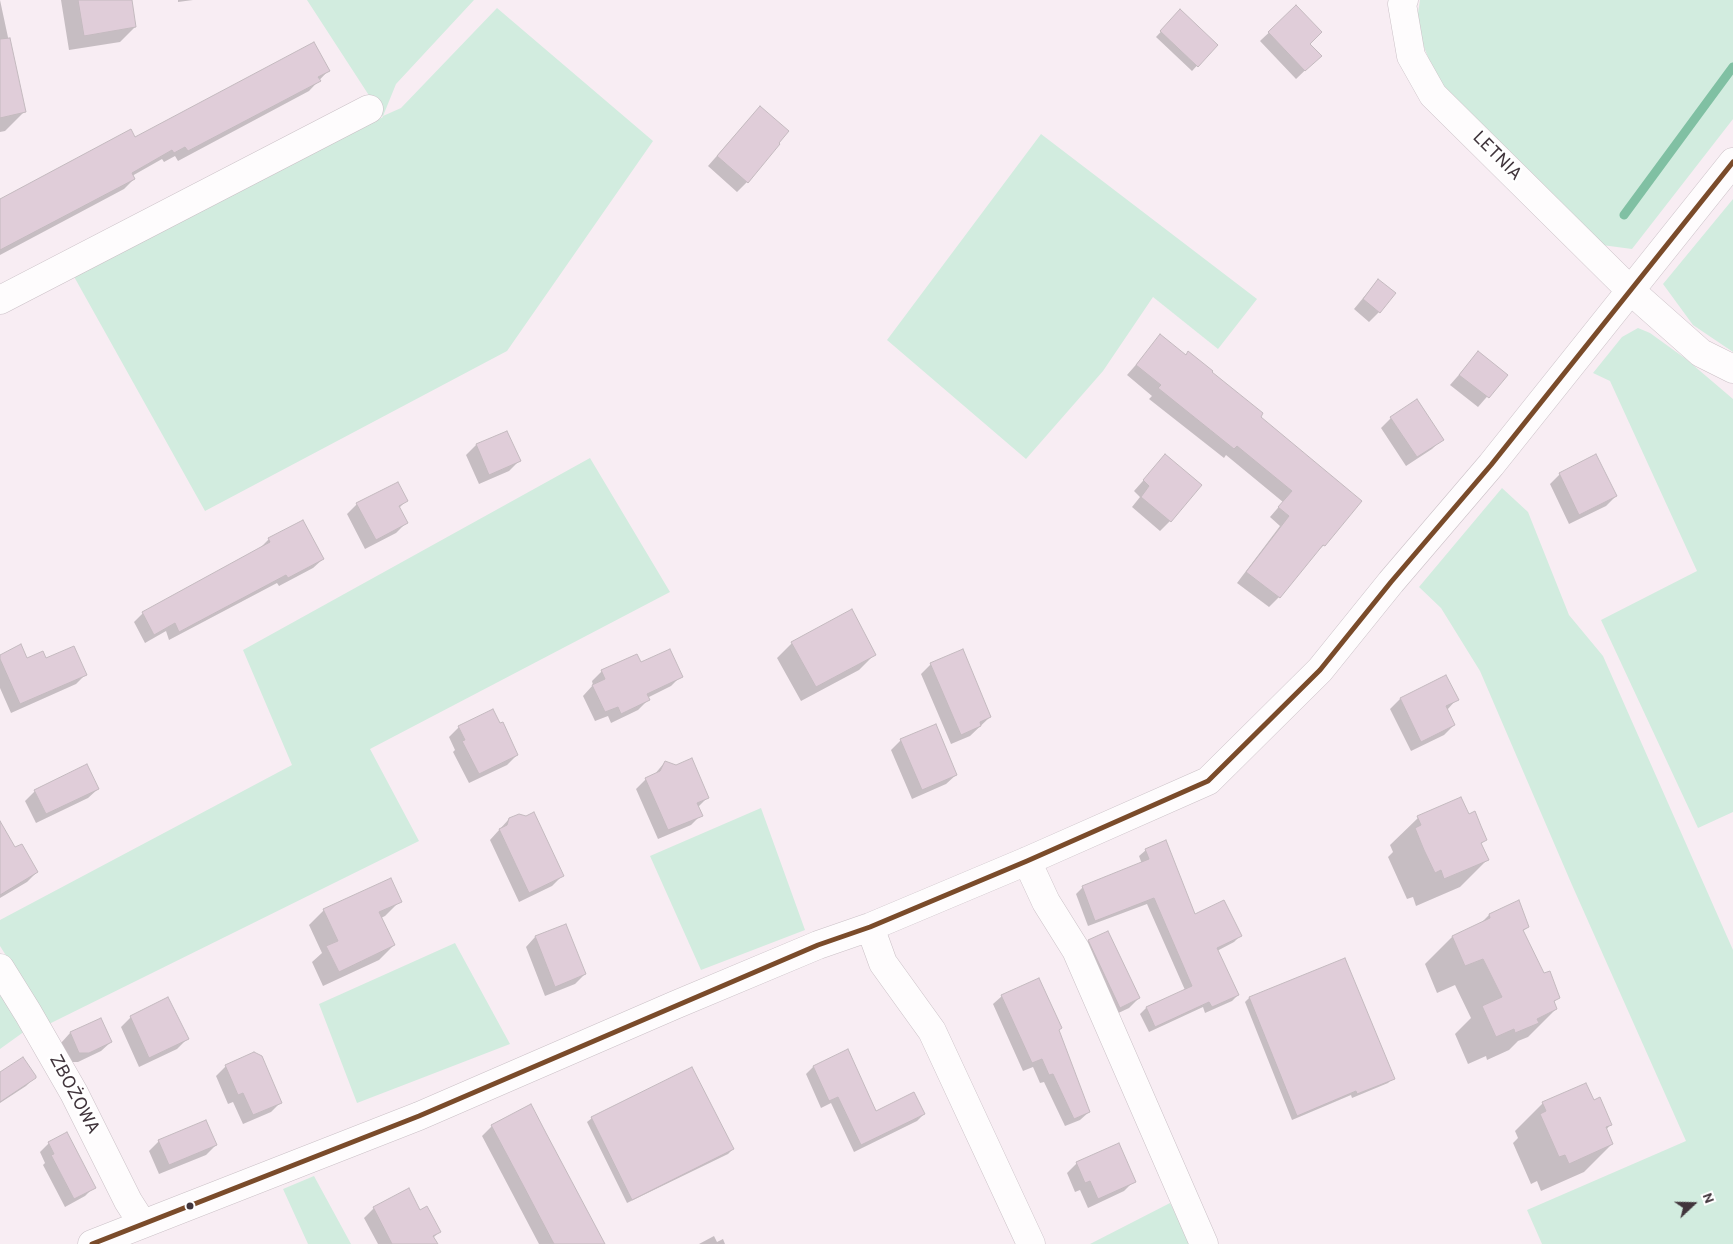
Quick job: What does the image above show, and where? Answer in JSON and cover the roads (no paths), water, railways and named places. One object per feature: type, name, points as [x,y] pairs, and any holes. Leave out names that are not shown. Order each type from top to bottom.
[{"type":"street","name":"LETNIA","points":[[1404,0],[1402,4],[1411,56],[1433,94],[1631,291],[1701,353],[1733,369]]},
{"type":"street","points":[[0,300],[369,109]]},
{"type":"street","points":[[92,1244],[419,1116],[676,1004],[818,945],[870,927],[1027,861],[1208,781],[1320,670],[1391,582],[1495,459],[1733,162]]},
{"type":"street","points":[[1027,861],[1046,902],[1076,950],[1204,1244]]},
{"type":"street","points":[[870,927],[884,963],[932,1031],[1031,1244]]},
{"type":"street","name":"ZBOŻOWA","points":[[0,968],[74,1093],[128,1201],[142,1223]]},
{"type":"waterway","points":[[1624,215],[1733,67]]}]
